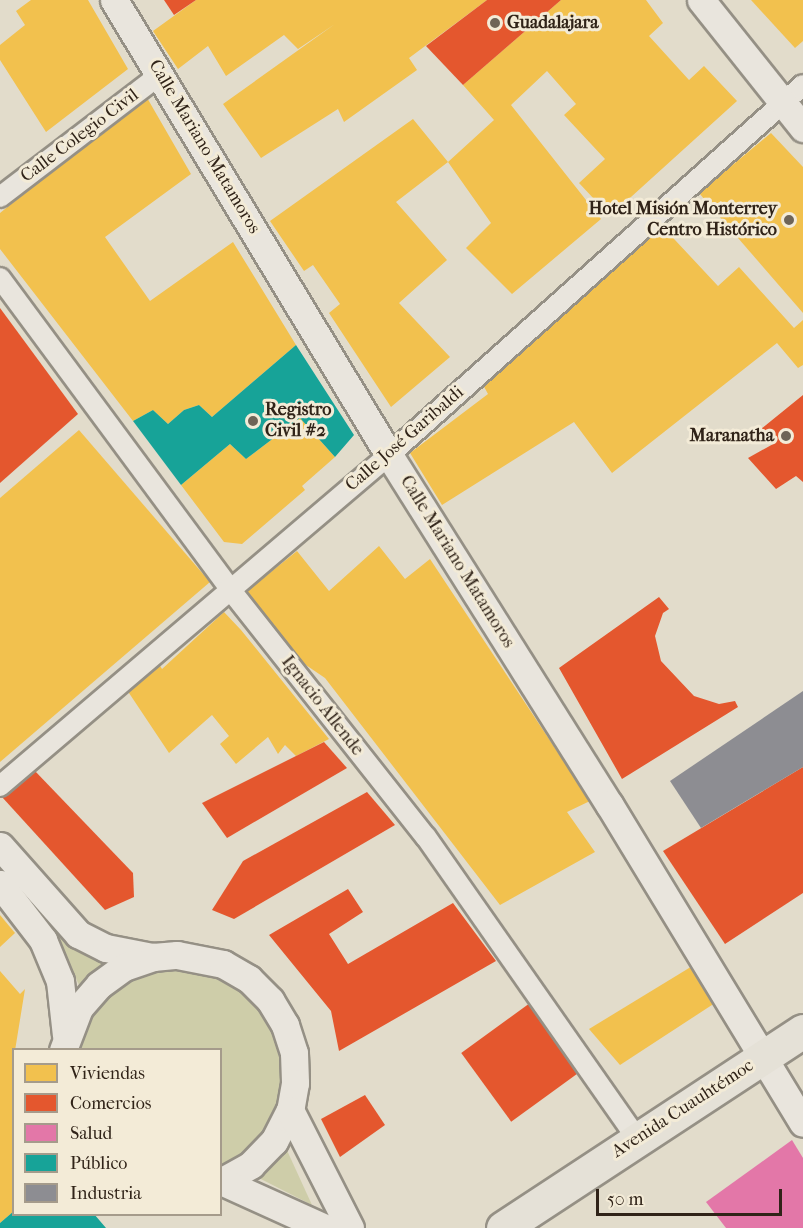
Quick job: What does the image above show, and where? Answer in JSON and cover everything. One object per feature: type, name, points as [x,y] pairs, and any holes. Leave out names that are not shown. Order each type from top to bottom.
[{"type":"highway","name":"Avenida Cuauhtémoc","points":[[503,1228],[803,1030]]},
{"type":"street","name":"Calle Mariano Matamoros","points":[[114,0],[161,74],[389,455],[803,1123]]},
{"type":"street","points":[[701,0],[803,129]]},
{"type":"street","name":"Calle Colegio Civil","points":[[0,197],[161,74]]},
{"type":"street","name":"Calle José Garibaldi","points":[[0,786],[229,588],[389,455],[803,85]]},
{"type":"street","name":"Ignacio Allende","points":[[0,278],[229,588],[426,837],[637,1138]]},
{"type":"street","points":[[0,846],[78,934],[106,948],[153,957]]},
{"type":"street","points":[[0,884],[44,940],[60,981],[65,1042]]},
{"type":"street","points":[[65,1042],[80,1008],[99,985],[124,967],[153,957],[177,955],[223,964],[249,979],[270,1000],[285,1025],[294,1053],[295,1083],[291,1110],[274,1141],[251,1165],[222,1182]]},
{"type":"street","points":[[291,1110],[350,1228]]},
{"type":"street","points":[[222,1182],[325,1228]]},
{"type":"green space","points":[[56,933],[115,964],[82,992]]},
{"type":"green space","points":[[174,967],[209,970],[241,984],[285,1039],[286,1113],[222,1176],[222,1048],[79,1048],[89,1020],[111,994],[140,976]]},
{"type":"green space","points":[[285,1146],[312,1205],[253,1175]]},
{"type":"building: Viviendas","points":[[31,0],[88,0],[128,69],[46,132],[0,60],[0,45],[25,25],[16,11]]},
{"type":"building: Viviendas","points":[[196,0],[487,0],[409,58],[417,70],[344,122],[338,109],[261,158],[223,104],[335,24],[298,49],[284,35],[226,76],[208,46],[178,69],[153,31]]},
{"type":"building: Viviendas","points":[[561,0],[646,0],[663,23],[649,36],[689,80],[704,66],[737,101],[610,216],[579,183],[605,159],[564,115],[576,104],[547,71],[511,105],[601,219],[512,294],[466,248],[491,223],[448,162],[494,120],[463,85]]},
{"type":"building: Viviendas","points":[[751,0],[803,0],[803,41],[795,48]]},
{"type":"building: Viviendas","points":[[146,96],[191,174],[105,237],[150,301],[233,242],[296,345],[212,417],[199,405],[184,410],[168,424],[153,410],[133,421],[0,249],[0,213]]},
{"type":"building: Viviendas","points":[[413,119],[448,162],[396,202],[447,260],[399,303],[450,357],[391,407],[329,313],[340,304],[313,265],[304,271],[270,221]]},
{"type":"building: Viviendas","points":[[771,133],[803,167],[803,313],[699,193]]},
{"type":"building: Viviendas","points":[[661,225],[718,286],[739,267],[794,328],[803,320],[803,365],[798,368],[777,343],[612,473],[574,422],[442,505],[410,453],[488,394],[482,383]]},
{"type":"building: Viviendas","points":[[300,418],[335,457],[302,486],[305,490],[242,544],[224,542],[181,485],[230,444],[246,459]]},
{"type":"building: Viviendas","points":[[79,430],[210,582],[0,762],[0,498]]},
{"type":"building: Viviendas","points":[[379,546],[405,579],[430,559],[590,801],[567,812],[595,852],[500,905],[325,678],[300,661],[247,591],[297,551],[329,591]]},
{"type":"building: Viviendas","points":[[224,612],[329,739],[296,756],[285,745],[278,754],[268,737],[236,764],[220,744],[229,736],[212,715],[169,753],[125,687],[156,659],[162,669]]},
{"type":"building: Viviendas","points":[[0,915],[15,933],[0,947]]},
{"type":"building: Viviendas","points":[[694,965],[715,1003],[620,1065],[589,1029]]},
{"type":"building: Viviendas","points":[[0,971],[20,994],[25,989],[15,1048],[12,1048],[12,1213],[0,1223]]},
{"type":"building: Comercios","points":[[164,0],[196,0],[174,15]]},
{"type":"building: Comercios","name":"Guadalajara","points":[[487,0],[561,0],[463,85],[426,46]]},
{"type":"building: Comercios","points":[[0,308],[78,414],[0,483]]},
{"type":"building: Comercios","name":"Maranatha","points":[[803,395],[803,482],[796,476],[776,489],[748,458],[775,443],[761,429]]},
{"type":"building: Comercios","points":[[659,597],[669,609],[663,613],[655,636],[661,661],[694,696],[719,704],[735,701],[738,707],[622,779],[559,668]]},
{"type":"building: Comercios","points":[[324,742],[347,768],[227,838],[202,803]]},
{"type":"building: Comercios","points":[[803,767],[803,893],[725,944],[663,851]]},
{"type":"building: Comercios","points":[[34,770],[133,873],[134,897],[105,910],[2,797]]},
{"type":"building: Comercios","points":[[367,792],[395,825],[234,919],[212,910],[243,861]]},
{"type":"building: Comercios","points":[[348,889],[363,912],[329,934],[348,964],[453,903],[496,961],[339,1051],[331,1011],[269,935]]},
{"type":"building: Comercios","points":[[530,1003],[580,1072],[511,1122],[461,1053]]},
{"type":"building: Comercios","points":[[365,1095],[385,1125],[340,1157],[321,1119]]},
{"type":"building: Salud","points":[[792,1140],[803,1158],[803,1228],[726,1228],[706,1202]]},
{"type":"building: Público","points":[[296,345],[354,435],[335,457],[300,418],[246,459],[230,444],[181,485],[133,421],[153,410],[168,424],[184,410],[199,405],[212,417]]},
{"type":"building: Público","points":[[12,1213],[12,1216],[96,1216],[106,1228],[0,1228],[0,1223]]},
{"type":"building: Industria","points":[[803,691],[803,767],[701,828],[670,781]]},
{"type":"place","name":"Guadalajara","points":[[495,23]]},
{"type":"place","name":"Hotel Misión Monterrey Centro Histórico","points":[[789,220]]},
{"type":"place","name":"Registro Civil #2","points":[[253,421]]},
{"type":"place","name":"Maranatha","points":[[786,436]]}]
